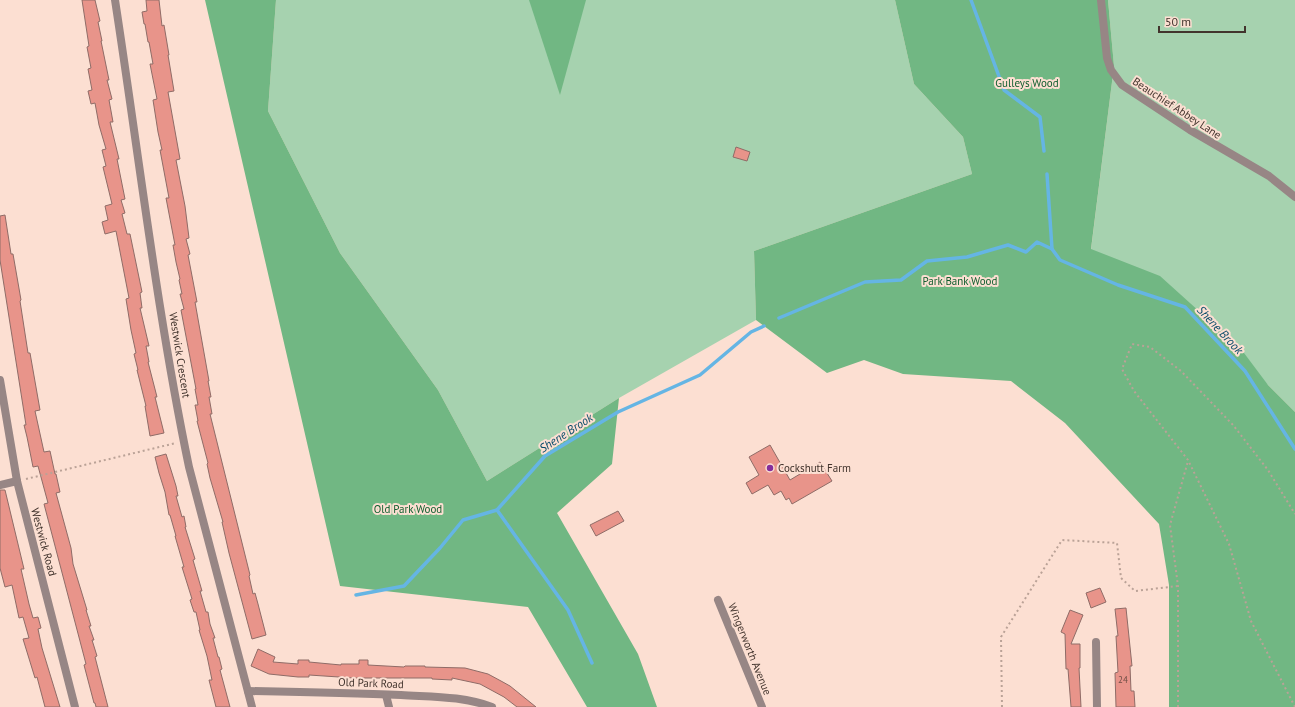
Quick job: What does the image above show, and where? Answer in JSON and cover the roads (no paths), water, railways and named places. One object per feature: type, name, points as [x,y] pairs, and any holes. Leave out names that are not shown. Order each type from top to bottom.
[{"type":"street","name":"Westwick Crescent","points":[[115,0],[163,322],[189,467],[252,707]]},
{"type":"street","name":"Beauchief Abbey Lane","points":[[1101,0],[1107,58],[1111,70],[1122,85],[1190,130],[1269,176],[1295,197]]},
{"type":"street","name":"Westwick Road","points":[[0,380],[17,481],[75,707]]},
{"type":"street","points":[[0,485],[17,481]]},
{"type":"street","name":"Wingerworth Avenue","points":[[718,600],[762,707]]},
{"type":"street","points":[[1096,642],[1097,707]]},
{"type":"street","name":"Old Park Road","points":[[248,691],[386,694],[460,698],[492,707]]},
{"type":"street","points":[[386,694],[388,707]]},
{"type":"waterway","name":"Shene Brook","points":[[971,0],[1004,90],[1040,117],[1044,151]]},
{"type":"waterway","name":"Shene Brook","points":[[1047,174],[1052,249],[1060,260],[1118,285],[1185,307],[1245,371],[1295,449]]},
{"type":"waterway","name":"Shene Brook","points":[[779,318],[865,282],[901,280],[927,261],[967,257],[1008,245],[1026,252],[1037,242],[1052,249]]},
{"type":"waterway","name":"Shene Brook","points":[[356,595],[404,586],[440,548],[463,520],[497,510],[545,456],[618,412],[700,375],[751,332],[764,326]]},
{"type":"waterway","points":[[497,510],[568,610],[592,663]]},
{"type":"place","name":"Cockshutt Farm","points":[[770,468]]},
{"type":"park label","name":"Gulleys Wood","points":[[1027,83]]},
{"type":"park label","name":"Park Bank Wood","points":[[960,281]]},
{"type":"park label","name":"Old Park Wood","points":[[408,509]]}]
